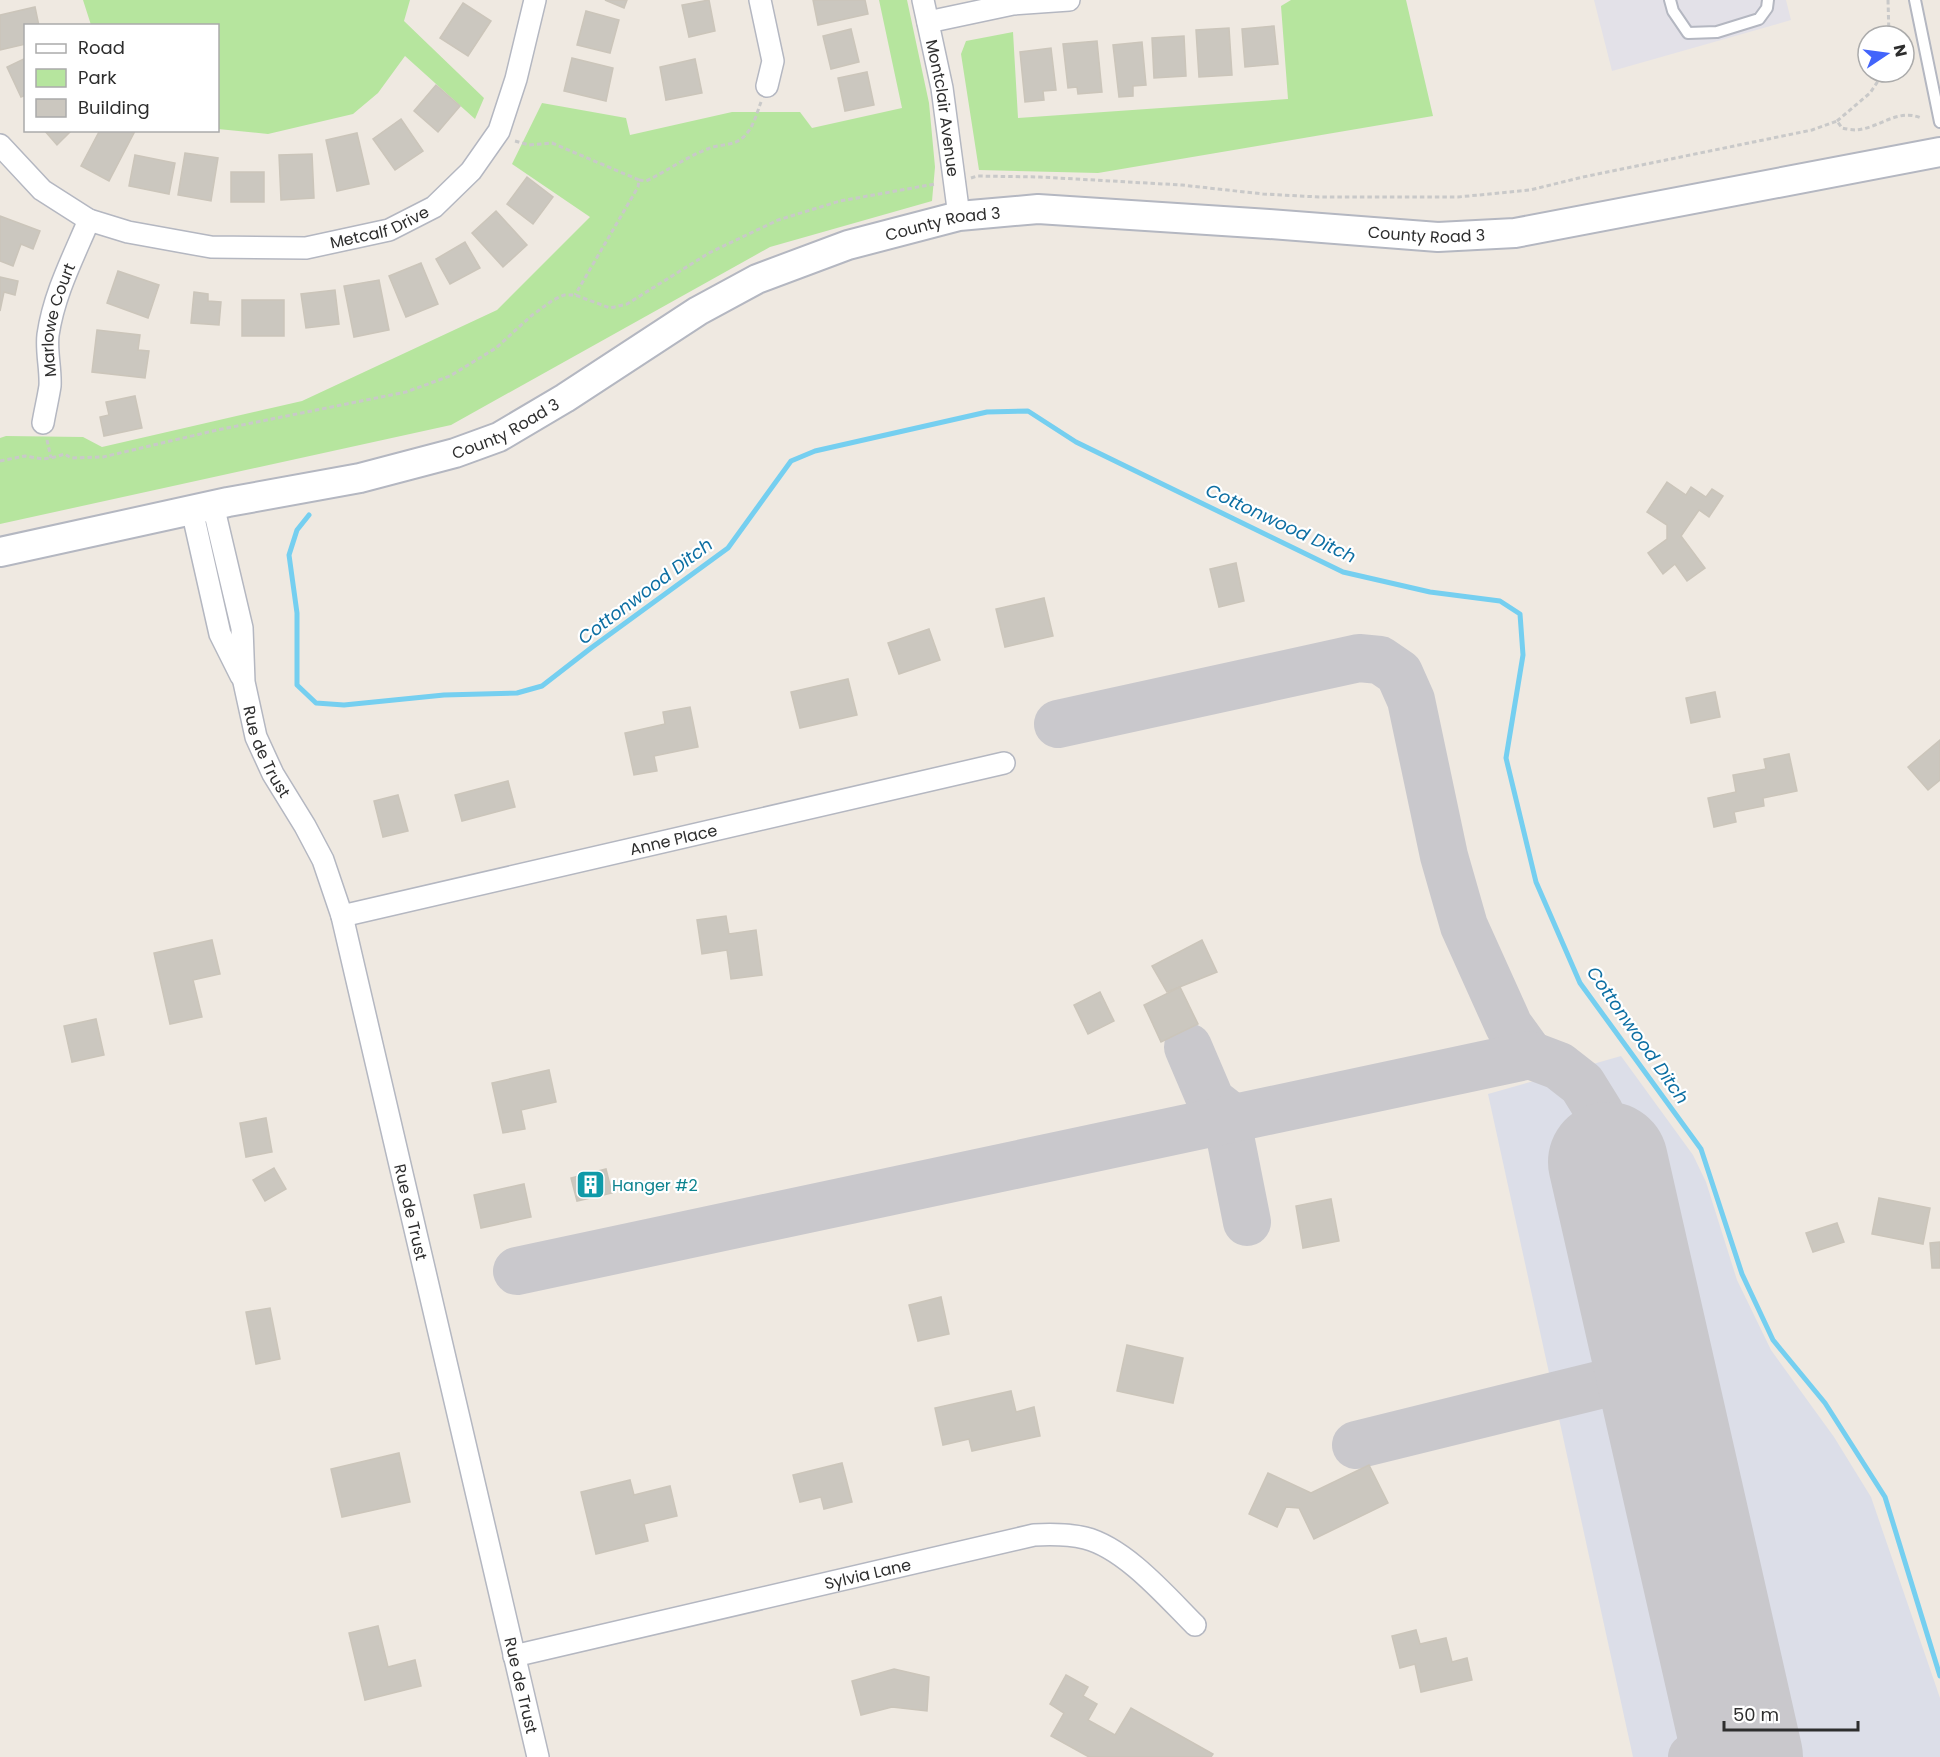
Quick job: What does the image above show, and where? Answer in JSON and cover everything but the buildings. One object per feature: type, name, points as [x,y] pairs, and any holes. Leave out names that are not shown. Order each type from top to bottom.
[{"type":"street","name":"Metcalf Drive","points":[[0,145],[42,190],[89,220],[128,232],[212,247],[306,248],[389,230],[434,207],[471,171],[499,131],[516,80],[535,0]]},
{"type":"street","points":[[760,0],[773,61],[767,86]]},
{"type":"street","name":"Montclair Avenue","points":[[923,0],[942,88],[959,216]]},
{"type":"street","points":[[928,22],[1013,4],[1069,0]]},
{"type":"street","name":"County Road 3","points":[[0,552],[202,508],[360,478],[455,453],[499,437],[565,398],[698,311],[757,279],[848,245],[959,216],[1038,209],[1438,237],[1515,233],[1940,152]]},
{"type":"street","name":"Marlowe Court","points":[[43,423],[50,385],[47,357],[52,314],[62,282],[89,220]]},
{"type":"street","name":"Rue de Trust","points":[[202,508],[220,634],[244,682],[256,738],[273,774],[323,860],[342,916],[538,1757]]},
{"type":"street","name":"Anne Place","points":[[342,916],[1004,763]]},
{"type":"street","name":"Sylvia Lane","points":[[514,1656],[1034,1535],[1064,1534],[1088,1539],[1108,1547],[1139,1571],[1195,1625]]},
{"type":"lane","points":[[1670,0],[1673,11],[1688,33],[1717,32],[1759,19],[1767,8],[1768,0]]},
{"type":"lane","points":[[1915,0],[1940,122]]},
{"type":"path","points":[[1888,0],[1889,24]]},
{"type":"path","points":[[968,178],[988,176],[1113,181],[1319,197],[1487,195],[1530,190],[1812,130],[1837,121],[1870,93],[1876,84]]},
{"type":"path","points":[[499,131],[523,144],[535,146],[552,143],[646,181],[710,148],[739,141],[754,122],[767,86]]},
{"type":"path","points":[[1837,121],[1842,128],[1856,130],[1881,124],[1901,115],[1911,114],[1921,118]]},
{"type":"path","points":[[575,295],[638,187],[639,180]]},
{"type":"path","points":[[0,461],[25,456],[43,459],[65,454],[72,458],[103,457],[217,430],[406,392],[450,376],[496,348],[531,316],[564,295],[575,295],[610,308],[627,304],[710,253],[778,220],[840,201],[938,183]]},
{"type":"shaded area","points":[[1594,0],[1786,0],[1791,20],[1612,71]]},
{"type":"shaded area","points":[[1621,1056],[1693,1155],[1706,1182],[1737,1280],[1771,1350],[1834,1437],[1871,1497],[1940,1698],[1940,1757],[1633,1757],[1488,1094]]},
{"type":"green space","points":[[83,0],[410,0],[404,21],[484,98],[475,119],[405,56],[378,93],[353,114],[268,134],[219,129],[219,24],[91,24]]},
{"type":"green space","points":[[879,0],[907,0],[929,103],[935,167],[932,201],[770,247],[451,425],[0,524],[0,438],[6,436],[83,437],[102,447],[302,401],[497,310],[590,217],[512,164],[542,103],[626,118],[630,135],[732,112],[800,112],[812,128],[902,108]]},
{"type":"green space","points":[[1291,0],[1406,0],[1433,116],[1098,173],[979,170],[961,54],[966,41],[1013,32],[1018,118],[1288,99],[1281,6]]},
{"type":"waterway","name":"Cottonwood Ditch","points":[[309,515],[297,530],[289,555],[297,613],[297,685],[316,703],[344,705],[444,695],[517,693],[542,686],[728,548],[791,461],[815,451],[987,412],[1028,411],[1076,442],[1343,572],[1430,592],[1500,601],[1520,614],[1523,655],[1506,758],[1536,882],[1580,983],[1701,1149],[1742,1274],[1773,1340],[1825,1403],[1885,1497],[1940,1676]]},
{"type":"taxiway","points":[[1058,724],[1359,658],[1380,660],[1399,673],[1411,700],[1444,856],[1464,926],[1509,1026],[1530,1055]]},
{"type":"taxiway","points":[[1188,1047],[1211,1101],[1234,1119]]},
{"type":"taxiway","points":[[517,1271],[1530,1055],[1559,1066],[1582,1084],[1600,1113],[1608,1162]]},
{"type":"taxiway","points":[[1227,1121],[1247,1222]]},
{"type":"taxiway","points":[[1356,1445],[1656,1371]]},
{"type":"taxiway","points":[[1692,1757],[1741,1745]]},
{"type":"runway","points":[[1608,1162],[1743,1757]]},
{"type":"place","name":"Hanger #2","points":[[591,1185]]}]
